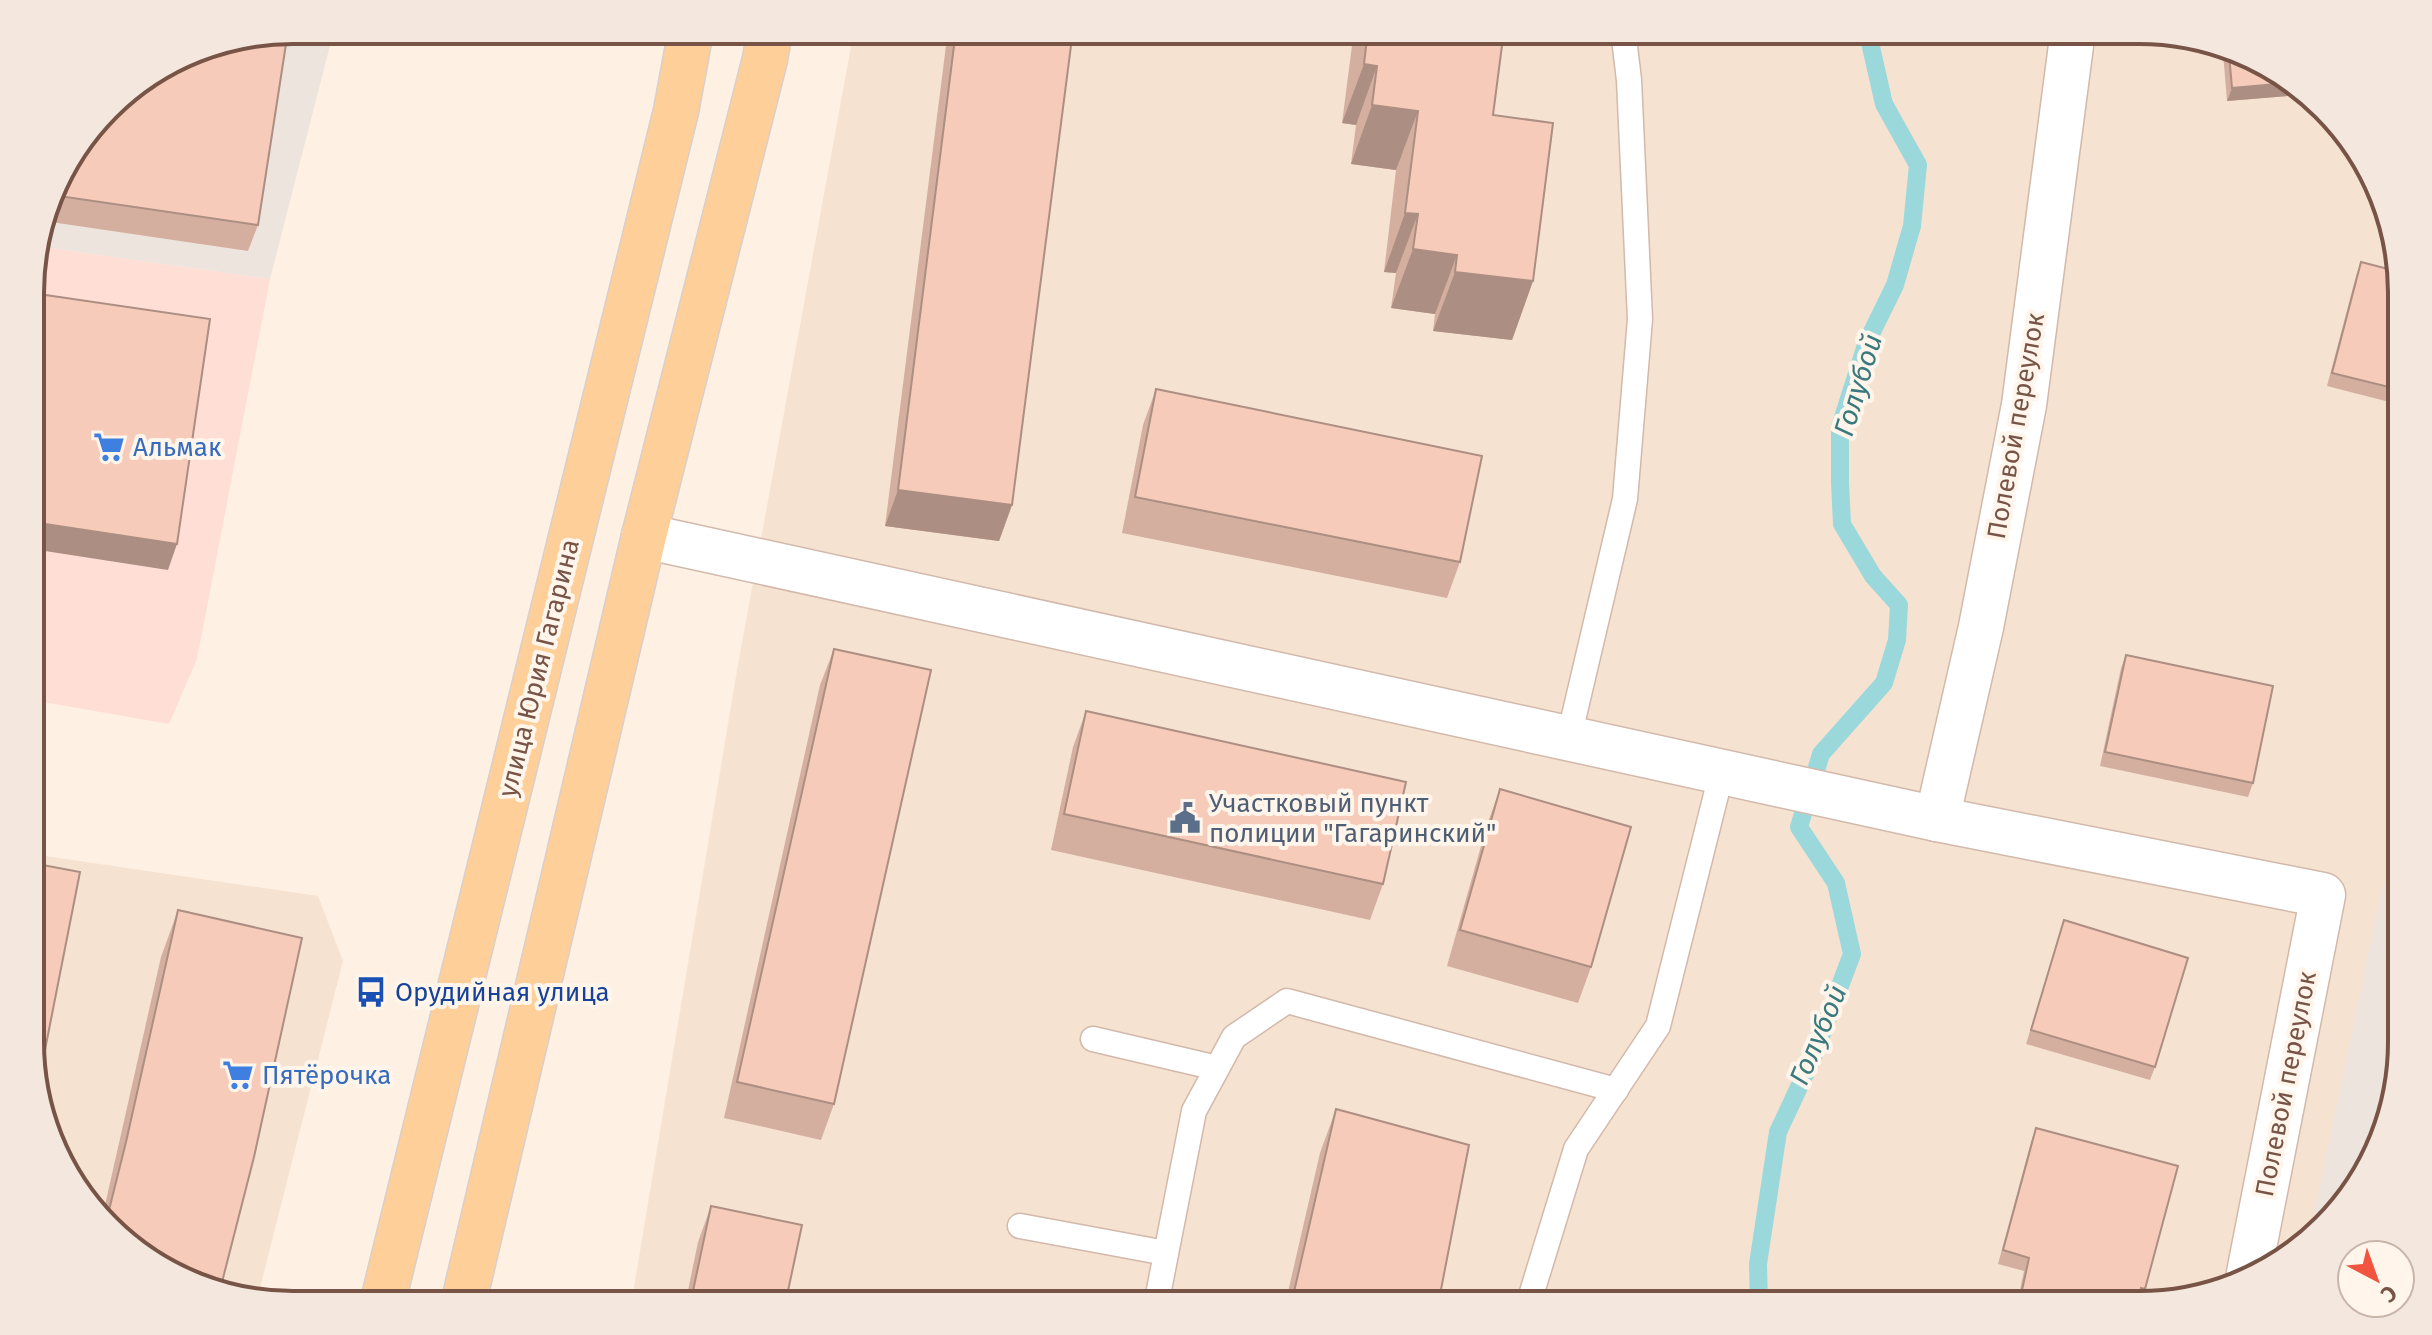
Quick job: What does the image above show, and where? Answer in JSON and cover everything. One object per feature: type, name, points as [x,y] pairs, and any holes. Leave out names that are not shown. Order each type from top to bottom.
[{"type":"main road","name":"улица Юрия Гагарина","points":[[385,1291],[676,111],[688,45]]},
{"type":"main road","points":[[466,1291],[644,536],[767,45]]},
{"type":"street","name":"Полевой переулок","points":[[2071,44],[2024,405],[1981,627],[1937,819],[2323,895],[2251,1264]]},
{"type":"street","points":[[644,536],[1937,819]]},
{"type":"lane","points":[[1569,737],[1625,499],[1640,319],[1625,44]]},
{"type":"lane","points":[[1533,1290],[1576,1149],[1658,1026],[1737,775]]},
{"type":"lane","points":[[1159,1291],[1194,1111],[1234,1037],[1287,1001],[1616,1090]]},
{"type":"lane","points":[[1093,1039],[1217,1068]]},
{"type":"lane","points":[[1020,1226],[1166,1253]]},
{"type":"shaded area","points":[[277,45],[330,45],[270,279],[48,248],[63,198],[77,169],[102,135],[155,86],[198,63],[245,49]]},
{"type":"shaded area","points":[[851,45],[2171,46],[2203,52],[2234,63],[2263,77],[2303,106],[2346,155],[2375,213],[2387,277],[2387,1058],[2383,1090],[2369,1137],[2355,1166],[2326,1206],[2277,1249],[2219,1278],[2155,1290],[633,1291],[737,670]]},
{"type":"shaded area","points":[[48,248],[270,279],[197,659],[169,724],[44,702],[44,293]]},
{"type":"shaded area","points":[[44,856],[318,896],[343,961],[260,1289],[229,1283],[169,1258],[117,1218],[96,1193],[70,1152],[57,1122],[46,1074],[44,1042]]},
{"type":"shaded area","points":[[2387,876],[2387,1058],[2380,1106],[2355,1166],[2313,1219]]},
{"type":"building","points":[[1366,44],[1502,44],[1493,115],[1553,123],[1533,281],[1455,272],[1457,255],[1413,249],[1418,214],[1405,213],[1418,111],[1372,105],[1377,66],[1364,64]]},
{"type":"building","points":[[286,45],[258,225],[64,197],[77,169],[106,129],[155,86],[198,63],[229,52]]},
{"type":"building","points":[[954,45],[1071,45],[1012,505],[898,490]]},
{"type":"building","points":[[2230,61],[2274,84],[2232,88]]},
{"type":"building","points":[[2361,262],[2386,268],[2387,387],[2332,373]]},
{"type":"building","name":"Альмак","points":[[44,295],[210,319],[177,544],[44,524]]},
{"type":"building","points":[[1156,389],[1482,456],[1460,562],[1135,497]]},
{"type":"building","points":[[834,649],[931,670],[834,1104],[737,1082]]},
{"type":"building","points":[[2126,655],[2273,686],[2253,783],[2105,752]]},
{"type":"building","points":[[1086,711],[1406,782],[1383,884],[1064,814]]},
{"type":"building","points":[[1500,789],[1631,827],[1591,967],[1460,930]]},
{"type":"building","points":[[44,865],[80,872],[45,1052]]},
{"type":"building","points":[[178,910],[302,938],[254,1157],[222,1281],[169,1258],[142,1239],[109,1209]]},
{"type":"building","points":[[2064,920],[2188,958],[2155,1067],[2031,1030]]},
{"type":"building","points":[[1336,1109],[1469,1145],[1441,1290],[1294,1290]]},
{"type":"building","points":[[2036,1128],[2178,1166],[2145,1289],[2022,1290],[2029,1258],[2003,1250]]},
{"type":"building","points":[[711,1206],[802,1225],[788,1291],[693,1291]]},
{"type":"waterway","name":"Голубой","points":[[1759,1290],[1758,1264],[1778,1132],[1814,1055],[1852,954],[1836,883],[1799,827],[1821,754],[1884,683],[1897,640],[1899,605],[1873,576],[1842,524],[1840,483],[1840,427],[1867,342],[1895,285],[1912,226],[1918,165],[1884,104],[1872,44]]},
{"type":"place","name":"Альмак","points":[[109,447]]},
{"type":"place","name":"Участковый пункт полиции \"Гагаринский\"","points":[[1185,818]]},
{"type":"place","name":"Орудийная улица","points":[[371,992]]},
{"type":"place","name":"Пятёрочка","points":[[238,1075]]}]
